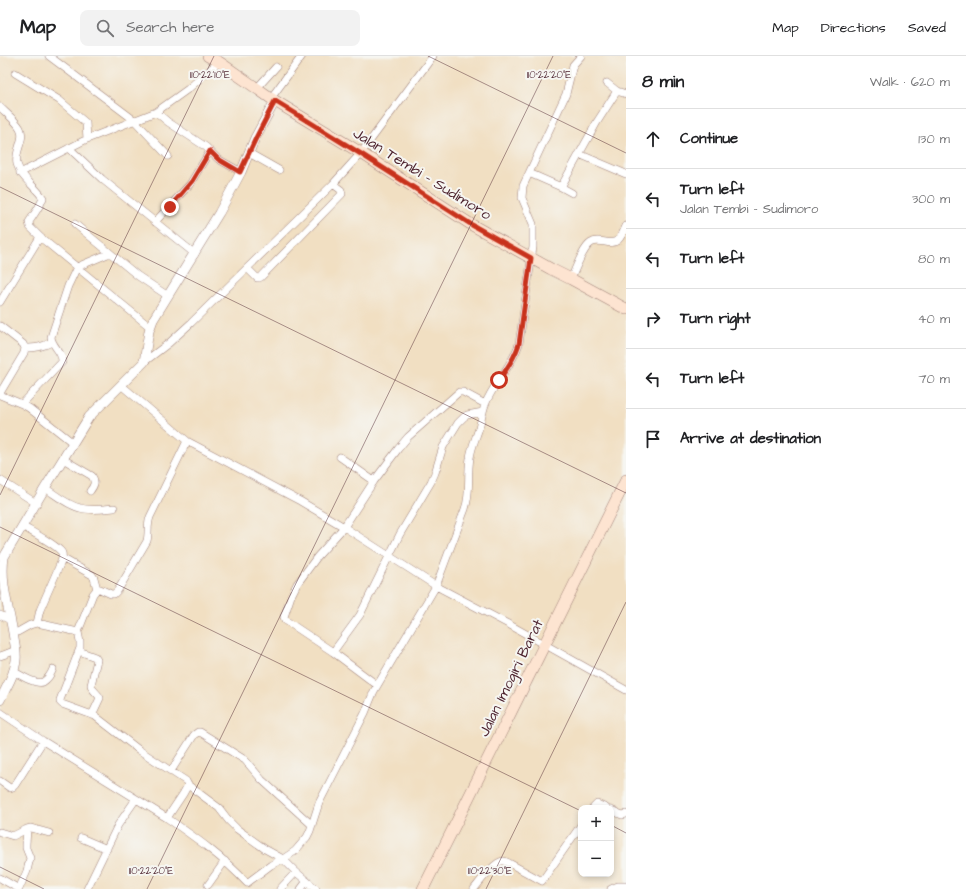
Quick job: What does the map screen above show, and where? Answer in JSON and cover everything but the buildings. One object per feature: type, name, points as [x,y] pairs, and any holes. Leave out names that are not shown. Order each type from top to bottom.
[{"type":"main road","name":"Jalan Tembi - Sudimoro","points":[[211,58],[273,100],[472,225],[626,309]]},
{"type":"main road","name":"Jalan Imogiri Barat","points":[[423,889],[546,646],[626,480]]},
{"type":"street","points":[[49,56],[134,120],[168,156]]},
{"type":"street","points":[[144,362],[150,327],[219,213],[240,172],[273,100],[302,56]]},
{"type":"street","points":[[0,700],[13,671],[16,660],[14,634],[5,602],[2,583],[2,555],[22,526],[86,422],[93,412],[144,362],[178,336],[333,184],[361,154],[434,56]]},
{"type":"street","points":[[0,712],[43,741],[167,818],[203,843],[247,882],[271,864],[283,859],[299,847],[312,825],[319,803],[377,686],[436,586],[468,501],[470,457],[485,404],[518,349],[520,338],[533,248],[533,224],[522,198],[523,186],[566,94],[573,65],[581,56]]},
{"type":"street","points":[[20,173],[87,139],[156,112],[188,89],[211,58]]},
{"type":"street","points":[[257,88],[276,67]]},
{"type":"street","points":[[15,73],[59,100],[86,123],[87,139]]},
{"type":"street","points":[[607,83],[617,91],[626,94]]},
{"type":"street","points":[[561,187],[617,91]]},
{"type":"street","points":[[0,107],[20,127],[22,133],[22,139],[16,156],[20,173],[43,198],[29,222],[30,227],[40,237],[150,327]]},
{"type":"street","points":[[156,112],[168,122],[200,143],[218,159],[240,172]]},
{"type":"street","points":[[69,148],[102,179],[195,254]]},
{"type":"street","points":[[155,222],[190,184],[210,151]]},
{"type":"street","points":[[249,153],[279,170]]},
{"type":"street","points":[[579,154],[626,174]]},
{"type":"street","points":[[529,173],[572,193]]},
{"type":"street","points":[[247,268],[257,278],[261,277],[341,195],[342,191],[333,184]]},
{"type":"street","points":[[75,224],[138,276],[168,296]]},
{"type":"street","points":[[571,279],[585,249],[589,244],[597,241],[611,243],[617,241],[626,226]]},
{"type":"street","points":[[0,302],[40,237]]},
{"type":"street","points":[[22,404],[62,362],[61,356],[52,342],[52,330],[59,316],[77,267],[110,253]]},
{"type":"street","points":[[0,326],[23,344],[25,348],[24,353],[0,394],[34,411],[73,443]]},
{"type":"street","points":[[25,348],[38,348],[52,342]]},
{"type":"street","points":[[121,386],[187,440],[300,501],[344,527],[436,586],[626,690]]},
{"type":"street","points":[[377,686],[333,652],[286,621],[284,617],[291,596],[297,584],[317,557],[344,527],[374,481],[408,437],[457,393],[463,392],[485,404]]},
{"type":"street","points":[[333,652],[360,615],[400,534],[431,482],[444,447],[458,423],[467,415],[483,412]]},
{"type":"street","points":[[97,589],[111,594],[116,593],[134,564],[147,542],[148,523],[150,517],[187,440]]},
{"type":"street","points":[[340,457],[374,481]]},
{"type":"street","points":[[63,459],[92,476],[94,483],[90,491]]},
{"type":"street","points":[[0,480],[36,503]]},
{"type":"street","points":[[45,488],[78,508],[97,510],[114,508]]},
{"type":"street","points":[[22,526],[62,552],[62,558],[40,610],[37,624]]},
{"type":"street","points":[[62,558],[92,575],[97,589]]},
{"type":"street","points":[[97,589],[90,598],[78,632],[81,645],[60,701],[64,705],[98,718],[139,750],[184,779],[188,785],[219,808],[232,825],[265,849],[283,859],[316,889]]},
{"type":"street","points":[[0,615],[10,620]]},
{"type":"street","points":[[14,634],[30,625],[37,624],[78,632]]},
{"type":"street","points":[[0,656],[16,650]]},
{"type":"street","points":[[79,651],[95,657],[97,660],[91,685],[93,690],[100,698],[92,715]]},
{"type":"street","points":[[13,671],[31,680],[40,682],[46,680],[50,676],[53,669]]},
{"type":"street","points":[[171,771],[194,735],[200,732],[244,760],[262,780],[312,825]]},
{"type":"street","points":[[0,781],[10,788],[16,785],[43,741]]},
{"type":"street","points":[[167,818],[188,785]]},
{"type":"street","points":[[87,889],[118,826],[136,799]]},
{"type":"street","points":[[614,811],[622,815],[626,814]]},
{"type":"street","points":[[0,832],[13,836],[27,829],[36,829],[49,833]]},
{"type":"street","points":[[0,878],[19,889],[27,871],[30,858],[26,848],[27,829]]},
{"type":"street","points":[[474,889],[492,868],[501,861],[509,863],[542,881],[578,829]]},
{"type":"street","points":[[82,838],[107,849]]},
{"type":"street","points":[[208,885],[225,861]]},
{"type":"street","points":[[280,889],[296,872]]},
{"type":"street","points":[[301,889],[307,881]]},
{"type":"street","points":[[611,889],[618,886],[626,886]]},
{"type":"route","points":[[170,207],[192,181],[210,151],[218,159],[240,172],[275,101],[472,225],[531,258],[518,349],[499,380]]}]
